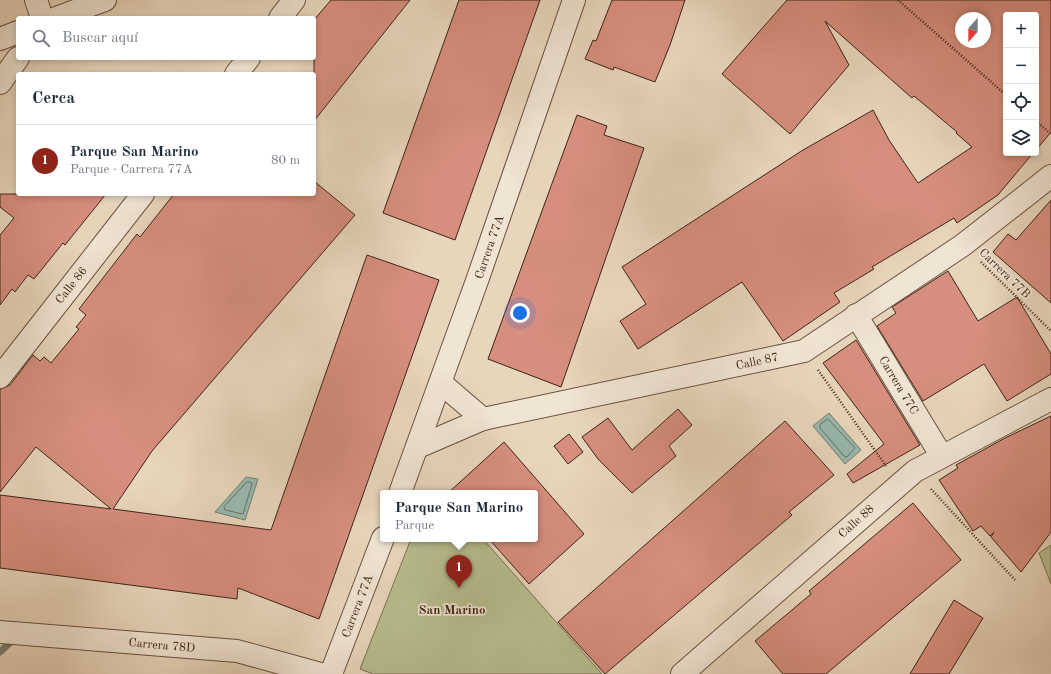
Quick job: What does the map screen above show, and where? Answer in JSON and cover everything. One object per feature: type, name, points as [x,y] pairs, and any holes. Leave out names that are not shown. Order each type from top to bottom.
[{"type":"street","points":[[36,0],[41,16]]},
{"type":"street","points":[[61,16],[105,0]]},
{"type":"street","points":[[282,16],[294,0]]},
{"type":"street","name":"Carrera 77A","points":[[401,490],[441,383],[574,0]]},
{"type":"street","points":[[0,39],[16,33]]},
{"type":"street","points":[[0,83],[17,60]]},
{"type":"street","points":[[238,72],[247,60]]},
{"type":"street","name":"Calle 87","points":[[418,447],[484,419],[804,350],[963,245],[1051,176]]},
{"type":"street","name":"Calle 86","points":[[0,376],[141,196]]},
{"type":"street","name":"Carrera 77C","points":[[856,315],[941,455]]},
{"type":"street","points":[[441,383],[484,419]]},
{"type":"street","name":"Calle 88","points":[[682,674],[907,477],[941,455],[1051,399]]},
{"type":"street","name":"Carrera 77A","points":[[331,674],[381,542]]},
{"type":"street","name":"Carrera 78D","points":[[0,632],[237,651],[321,674]]},
{"type":"path","points":[[898,0],[1003,92]]},
{"type":"path","points":[[1039,124],[1051,134]]},
{"type":"path","name":"Carrera 77B","points":[[963,245],[1051,331]]},
{"type":"path","points":[[804,350],[907,477],[1014,580]]},
{"type":"green space","points":[[410,542],[486,542],[602,674],[373,674],[360,669]]},
{"type":"green space","points":[[1051,545],[1051,584],[1039,553]]},
{"type":"water","points":[[829,413],[861,450],[845,464],[813,426]]},
{"type":"water","points":[[246,477],[258,479],[245,520],[215,512]]},
{"type":"building","points":[[331,0],[410,0],[316,118],[316,72],[314,72],[314,60],[316,60],[316,18]]},
{"type":"building","points":[[459,0],[540,0],[455,240],[383,213]]},
{"type":"building","points":[[612,0],[685,0],[670,45],[655,82],[614,67],[613,70],[585,59],[593,40],[596,41]]},
{"type":"building","points":[[787,0],[1051,0],[1051,132],[1039,146],[1039,12],[1003,12],[1003,156],[1030,156],[998,195],[957,223],[954,218],[872,267],[874,269],[834,293],[840,302],[783,341],[742,282],[638,349],[620,321],[646,304],[622,267],[803,150],[873,110],[889,140],[918,183],[972,147],[956,133],[957,132],[914,96],[912,98],[825,21],[849,65],[790,134],[722,74]]},
{"type":"building","points":[[577,115],[607,126],[604,135],[644,148],[561,387],[488,359]]},
{"type":"building","points":[[316,183],[355,215],[152,451],[113,509],[271,530],[367,255],[439,280],[319,619],[238,588],[237,599],[0,568],[0,495],[111,509],[36,447],[0,492],[0,389],[10,385],[33,355],[40,361],[44,357],[51,363],[79,329],[76,327],[86,315],[79,309],[137,234],[140,237],[172,196],[316,196]]},
{"type":"building","points":[[0,194],[16,194],[16,196],[104,196],[65,245],[63,243],[34,279],[28,275],[15,292],[12,289],[0,305],[0,235],[14,218],[0,207]]},
{"type":"building","points":[[1051,200],[1051,303],[993,252],[1008,234],[1016,240]]},
{"type":"building","points":[[948,271],[978,321],[1017,297],[1051,354],[1051,374],[1007,401],[984,364],[923,401],[877,326],[896,313],[892,307]]},
{"type":"building","points":[[856,340],[920,445],[853,483],[847,474],[884,444],[823,363]]},
{"type":"building","points":[[678,409],[692,425],[669,446],[676,456],[632,493],[598,459],[582,437],[608,418],[632,450]]},
{"type":"building","points":[[1051,416],[1051,532],[1021,572],[991,537],[994,532],[990,536],[981,526],[973,531],[939,480],[958,468],[956,465],[1005,438]]},
{"type":"building","points":[[785,421],[834,475],[789,512],[792,515],[605,674],[558,622]]},
{"type":"building","points":[[569,434],[583,452],[568,464],[554,446]]},
{"type":"building","points":[[504,442],[584,534],[529,584],[492,542],[538,542],[538,490],[451,490]]},
{"type":"building","points":[[913,503],[961,560],[826,674],[783,674],[755,641],[811,594],[809,591]]},
{"type":"building","points":[[954,600],[983,618],[949,674],[910,674]]},
{"type":"waterway","points":[[0,652],[15,638]]},
{"type":"place","name":"Parque San Marino","points":[[459,588]]},
{"type":"district","name":"San Marino","points":[[452,609]]}]
